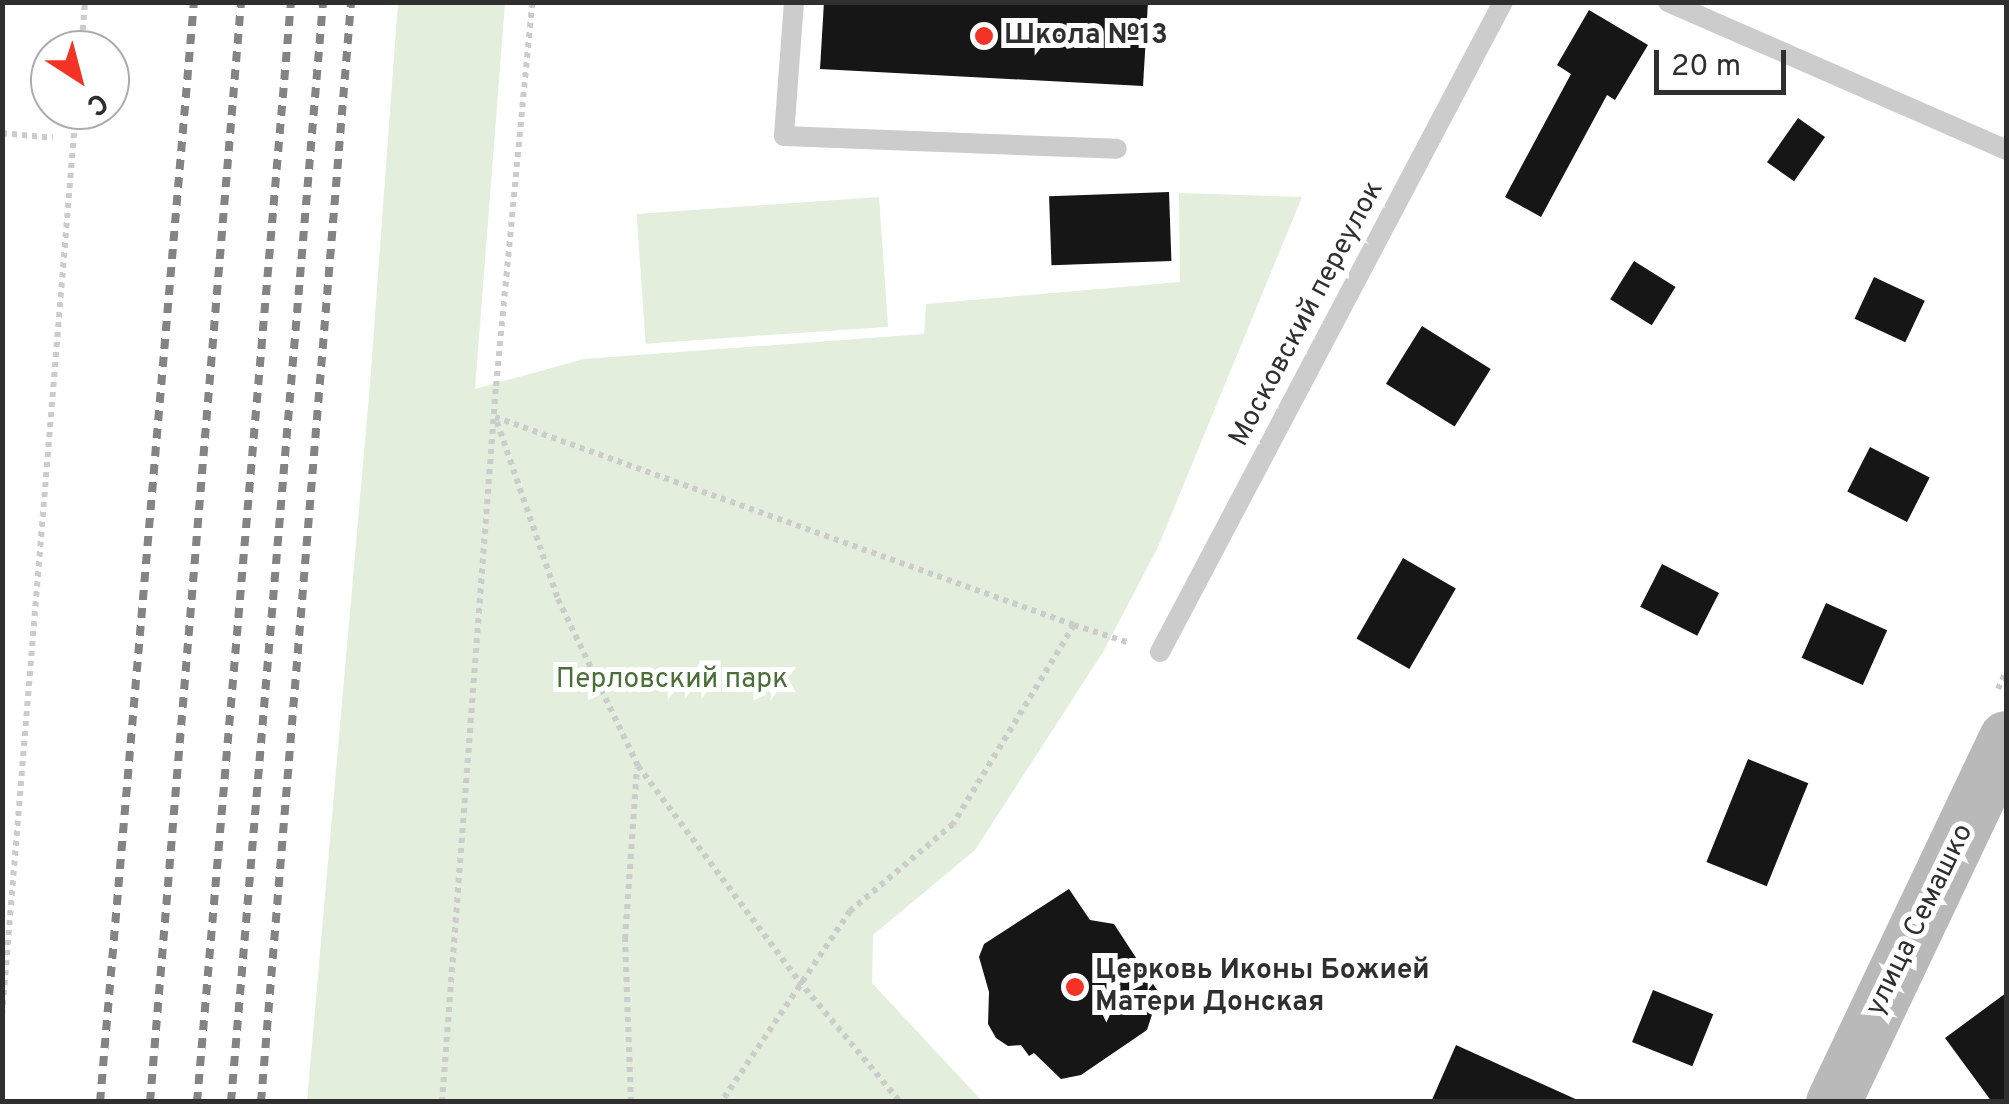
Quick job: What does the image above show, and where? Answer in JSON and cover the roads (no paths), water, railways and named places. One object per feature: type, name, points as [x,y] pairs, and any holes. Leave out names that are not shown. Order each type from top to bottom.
[{"type":"main road","name":"улица Семашко","points":[[1833,1102],[2000,766]]},
{"type":"lane","points":[[794,2],[784,136],[1117,149]]},
{"type":"lane","name":"Московский переулок","points":[[1160,652],[1503,2]]},
{"type":"lane","points":[[1668,2],[2006,150]]},
{"type":"railway","points":[[100,1102],[194,2]]},
{"type":"railway","points":[[150,1102],[241,2]]},
{"type":"railway","points":[[197,1102],[291,2]]},
{"type":"railway","points":[[231,1102],[323,2]]},
{"type":"railway","points":[[261,1102],[351,2]]},
{"type":"place","name":"Школа №13","points":[[984,36]]},
{"type":"place","name":"Церковь Иконы Божией Матери Донская","points":[[1075,987]]},
{"type":"park label","name":"Перловский парк","points":[[672,680]]}]
